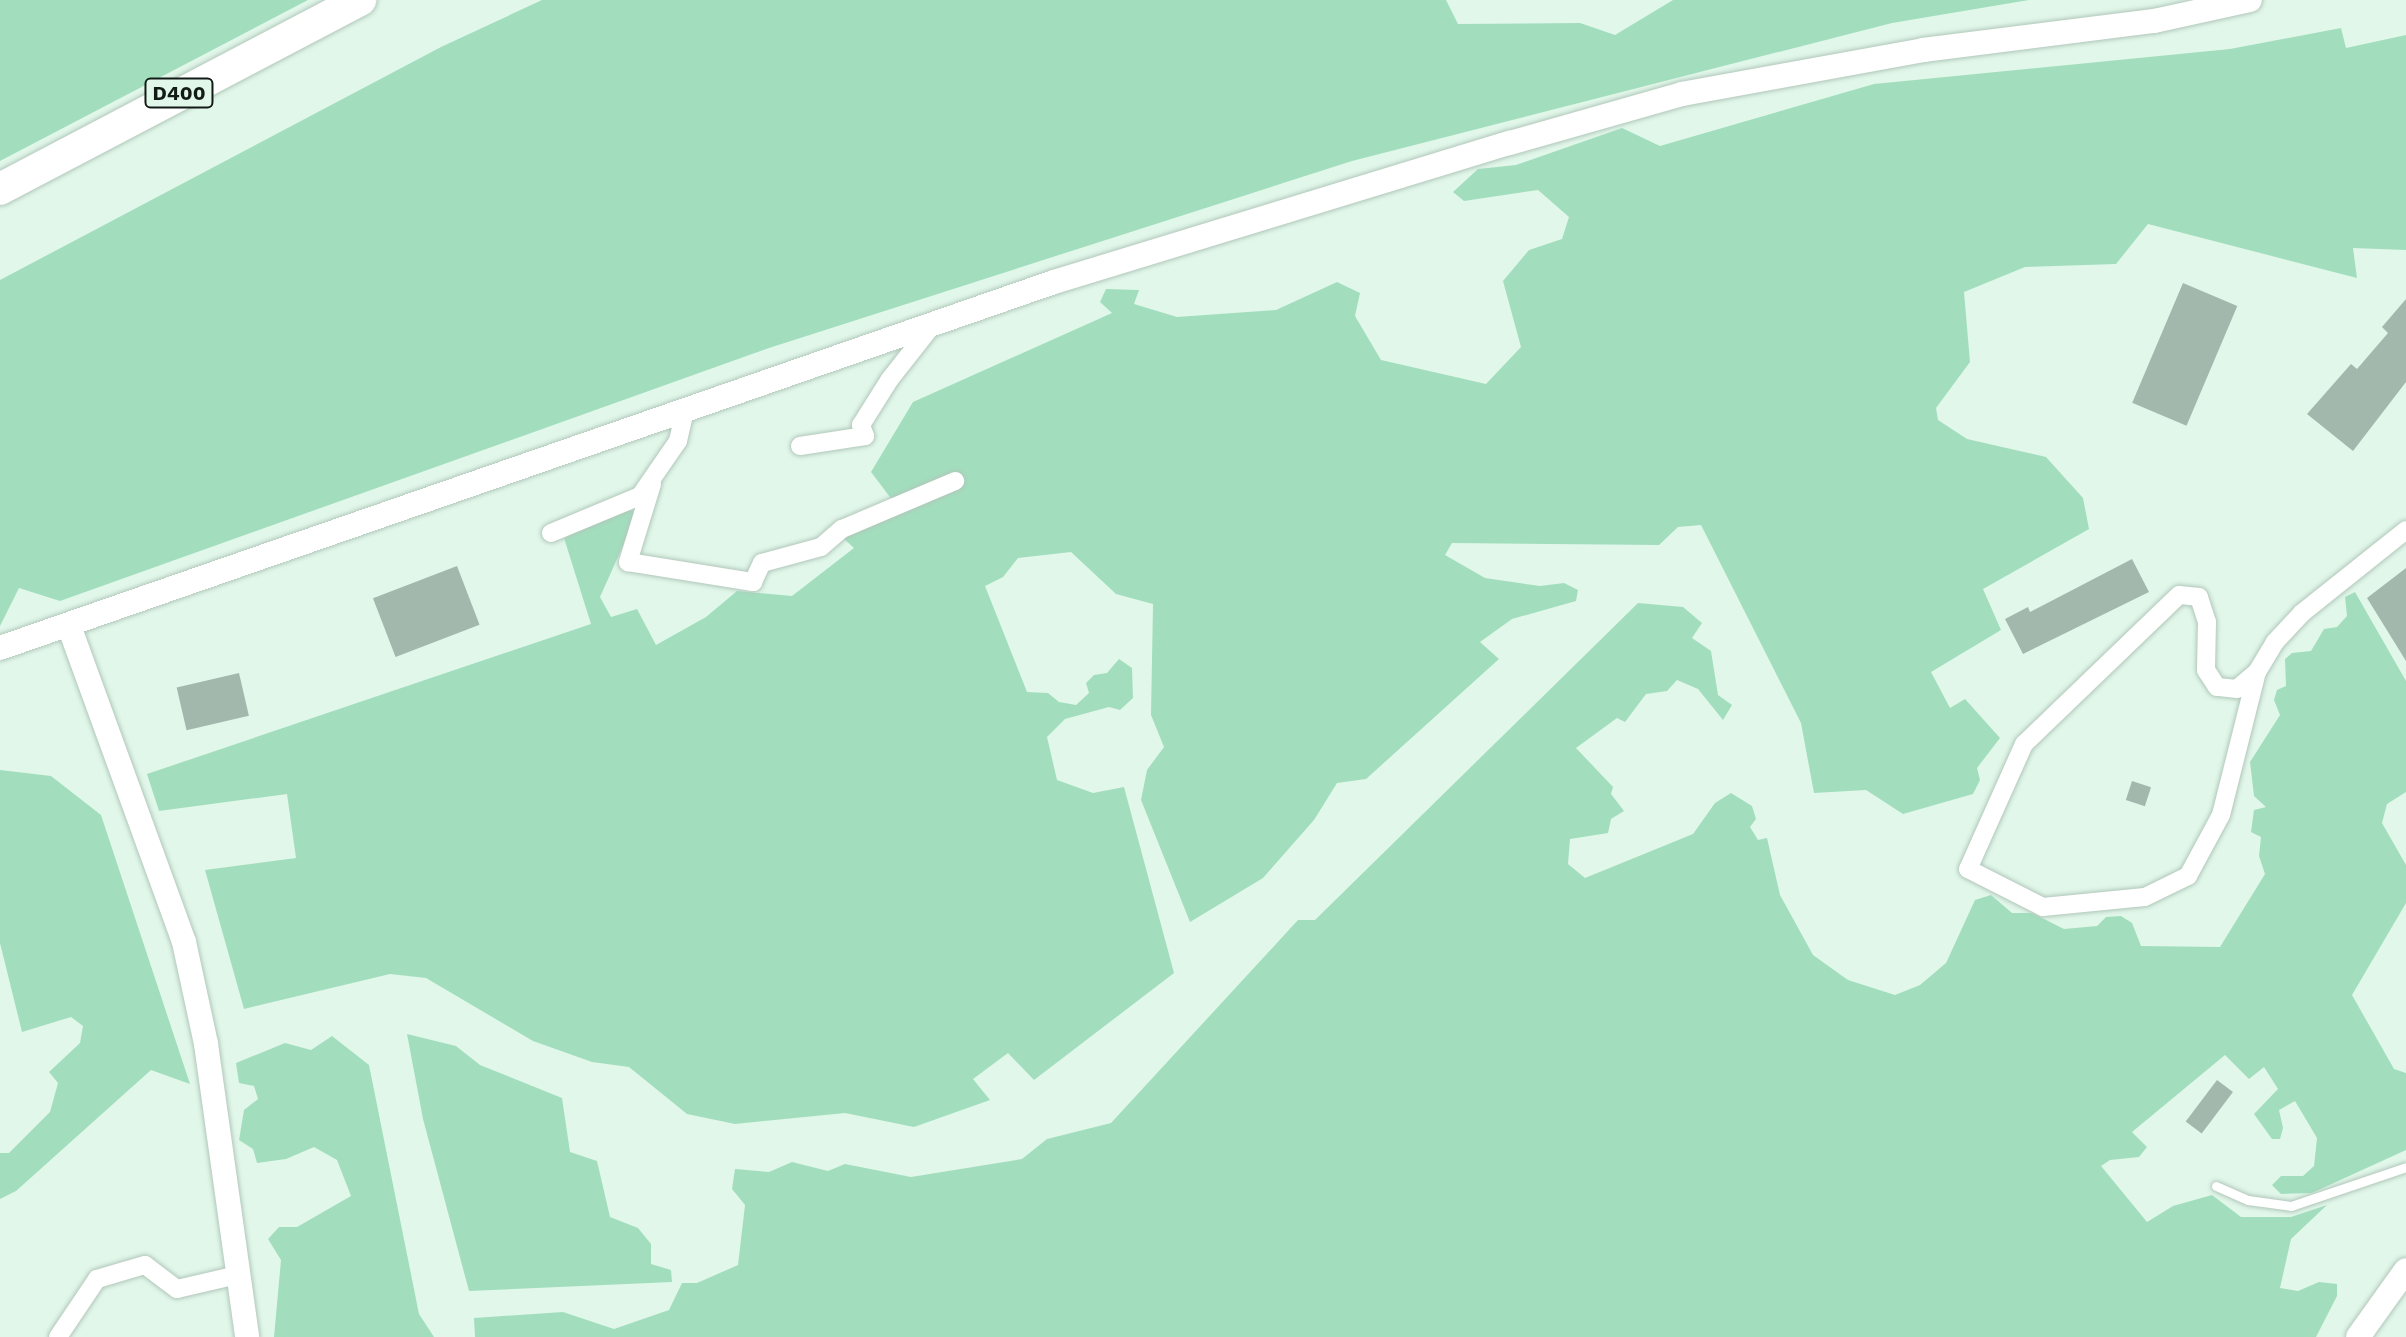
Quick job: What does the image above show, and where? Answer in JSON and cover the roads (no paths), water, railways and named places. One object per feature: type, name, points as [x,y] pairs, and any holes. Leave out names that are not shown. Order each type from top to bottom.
[{"type":"highway","name":"D400","points":[[0,189],[360,0]]},
{"type":"main road","points":[[0,648],[934,323],[1231,227],[1682,94],[1923,50],[2154,21],[2250,0]]},
{"type":"main road","points":[[69,626],[184,942],[206,1044],[247,1337]]},
{"type":"main road","points":[[2358,1337],[2406,1270]]},
{"type":"street","points":[[800,446],[865,436],[861,425],[890,379],[934,323]]},
{"type":"street","points":[[551,533],[640,496],[652,484],[678,441],[685,410]]},
{"type":"street","points":[[652,484],[628,562],[753,582],[762,563],[821,547],[842,529],[955,481]]},
{"type":"street","points":[[2257,672],[2237,689],[2217,687],[2206,670],[2207,622],[2199,597],[2179,595],[2024,744],[1968,869],[2043,907],[2145,897],[2188,876],[2221,815],[2257,672],[2275,642],[2302,613],[2406,530]]},
{"type":"street","points":[[58,1337],[97,1279],[145,1265],[177,1289],[237,1275]]},
{"type":"lane","points":[[2216,1186],[2248,1200],[2291,1206],[2406,1167]]}]
